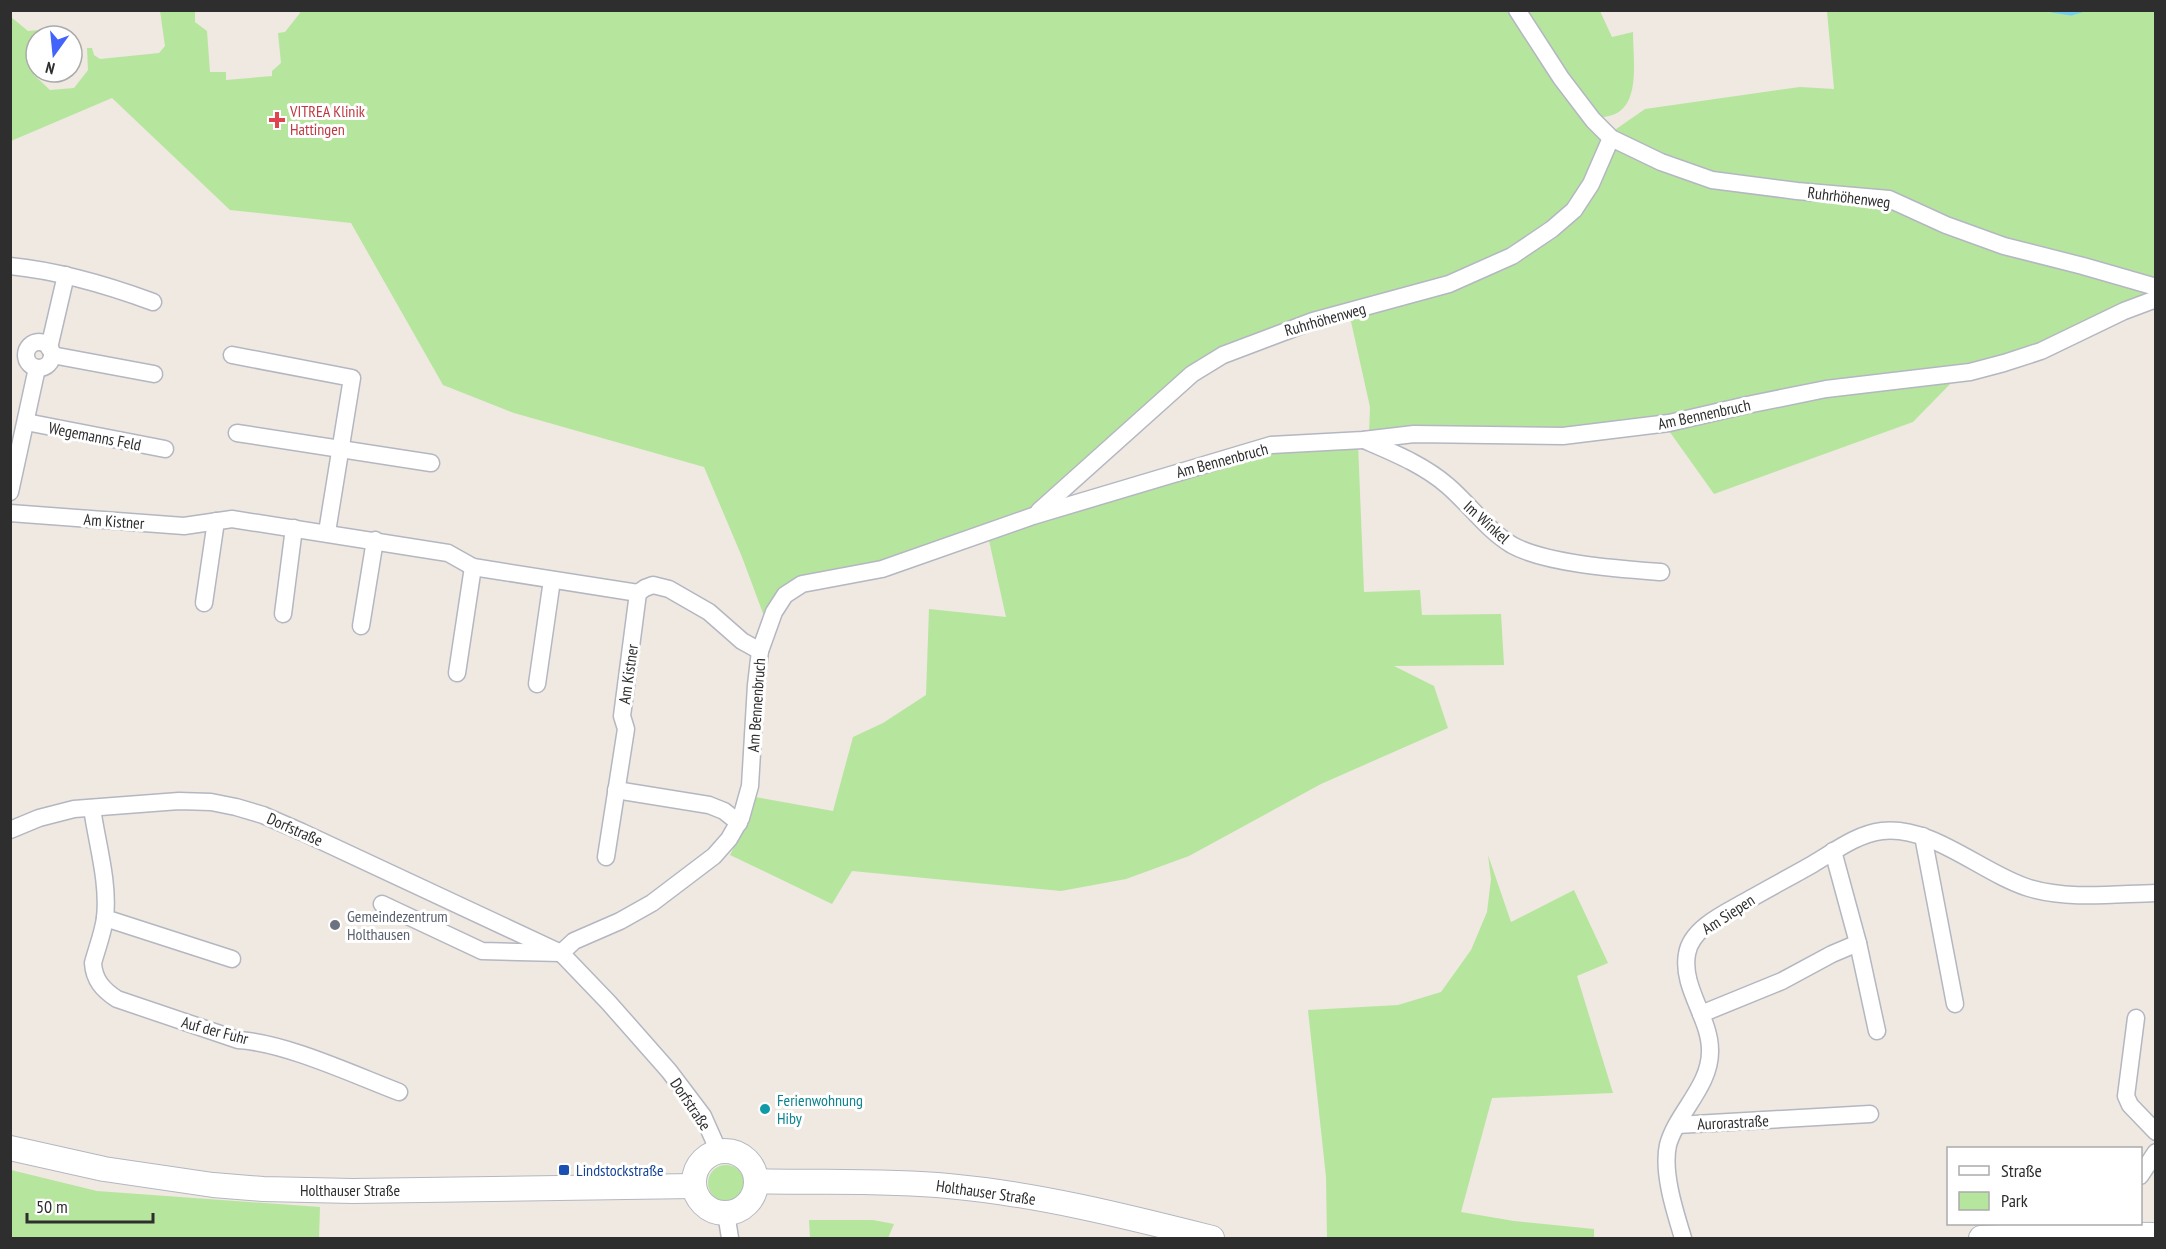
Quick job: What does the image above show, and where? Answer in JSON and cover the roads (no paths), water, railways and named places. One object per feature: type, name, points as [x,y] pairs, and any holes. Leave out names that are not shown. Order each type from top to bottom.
[{"type":"street","name":"Ruhrhöhenweg","points":[[1517,10],[1561,78],[1593,120],[1611,138],[1661,162],[1712,180],[1797,191],[1889,199],[1946,225],[2004,246],[2156,287]]},
{"type":"street","name":"Ruhrhöhenweg","points":[[1033,516],[1192,374],[1223,355],[1267,336],[1313,321],[1449,284],[1512,256],[1552,229],[1574,210],[1591,184],[1611,138]]},
{"type":"street","points":[[10,266],[66,275],[110,286],[153,302]]},
{"type":"street","points":[[66,275],[51,351],[47,366],[37,368],[27,361],[19,350],[37,342],[47,344],[51,351],[154,374]]},
{"type":"street","name":"Am Bennenbruch","points":[[561,953],[574,941],[636,912],[669,891],[714,856],[729,839],[748,801],[760,651],[774,612],[784,595],[802,584],[882,569],[1033,516],[1271,445],[1364,440],[1414,434],[1563,436],[1669,423],[1826,390],[1970,372],[2041,351],[2124,311],[2156,299]]},
{"type":"street","points":[[232,355],[352,378],[327,532]]},
{"type":"street","name":"Wegemanns Feld","points":[[10,492],[20,427],[37,368]]},
{"type":"street","name":"Wegemanns Feld","points":[[20,427],[165,449]]},
{"type":"street","points":[[237,433],[431,463]]},
{"type":"street","name":"Im Winkel","points":[[1364,440],[1410,460],[1430,472],[1449,486],[1488,527],[1512,545],[1540,556],[1660,572]]},
{"type":"street","name":"Am Kistner","points":[[10,513],[184,526],[232,519],[327,532],[448,553],[473,567],[552,580],[638,593],[653,585],[669,589],[709,612],[742,641],[760,651]]},
{"type":"street","points":[[204,603],[216,521]]},
{"type":"street","points":[[284,614],[294,528]]},
{"type":"street","points":[[361,626],[375,540]]},
{"type":"street","points":[[457,673],[473,567]]},
{"type":"street","points":[[537,684],[552,580]]},
{"type":"street","name":"Am Kistner","points":[[606,857],[626,729],[622,716],[638,593]]},
{"type":"street","points":[[616,790],[709,805],[730,815],[739,823]]},
{"type":"street","name":"Dorfstraße","points":[[10,830],[39,818],[74,809],[179,801],[211,802],[263,815],[561,953],[669,1071],[703,1116],[719,1152]]},
{"type":"street","name":"Auf der Fuhr","points":[[92,808],[105,890],[105,918],[93,963],[100,985],[117,999],[238,1040],[255,1041],[285,1050],[399,1092]]},
{"type":"street","name":"Am Siepen","points":[[1677,1125],[1708,1068],[1710,1043],[1687,972],[1686,956],[1693,938],[1728,913],[1833,851],[1863,836],[1889,830],[1923,836],[1946,846],[2006,880],[2031,889],[2068,895],[2156,893]]},
{"type":"street","points":[[1923,836],[1955,1004]]},
{"type":"street","points":[[1833,851],[1858,943],[1877,1032]]},
{"type":"street","points":[[382,904],[482,951],[561,953]]},
{"type":"street","points":[[105,918],[232,959]]},
{"type":"street","points":[[1701,1014],[1782,981],[1858,943]]},
{"type":"street","points":[[2136,1018],[2126,1096],[2130,1105],[2156,1132]]},
{"type":"street","name":"Aurorastraße","points":[[1683,1239],[1669,1183],[1667,1163],[1668,1145],[1677,1125],[1870,1114]]},
{"type":"street","name":"Holthauser Straße","points":[[10,1148],[104,1169],[263,1190],[352,1191],[694,1186]]},
{"type":"street","points":[[728,1151],[744,1158],[750,1164],[756,1181],[748,1203],[726,1213],[708,1209],[701,1203],[694,1186],[694,1178],[700,1164],[712,1154],[728,1151]]},
{"type":"street","points":[[2142,1173],[2156,1152]]},
{"type":"street","name":"Holthauser Straße","points":[[756,1181],[904,1183],[973,1189],[1078,1206],[1212,1239]]},
{"type":"street","points":[[726,1213],[730,1239]]},
{"type":"street","points":[[1982,1239],[2111,1229],[2156,1235]]},
{"type":"waterway","points":[[2052,10],[2071,13],[2081,10]]},
{"type":"place","name":"VITREA Klinik Hattingen","points":[[277,120]]},
{"type":"place","name":"Gemeindezentrum Holthausen","points":[[335,925]]},
{"type":"place","name":"Ferienwohnung Hiby","points":[[765,1109]]},
{"type":"place","name":"Lindstockstraße","points":[[564,1170]]}]
